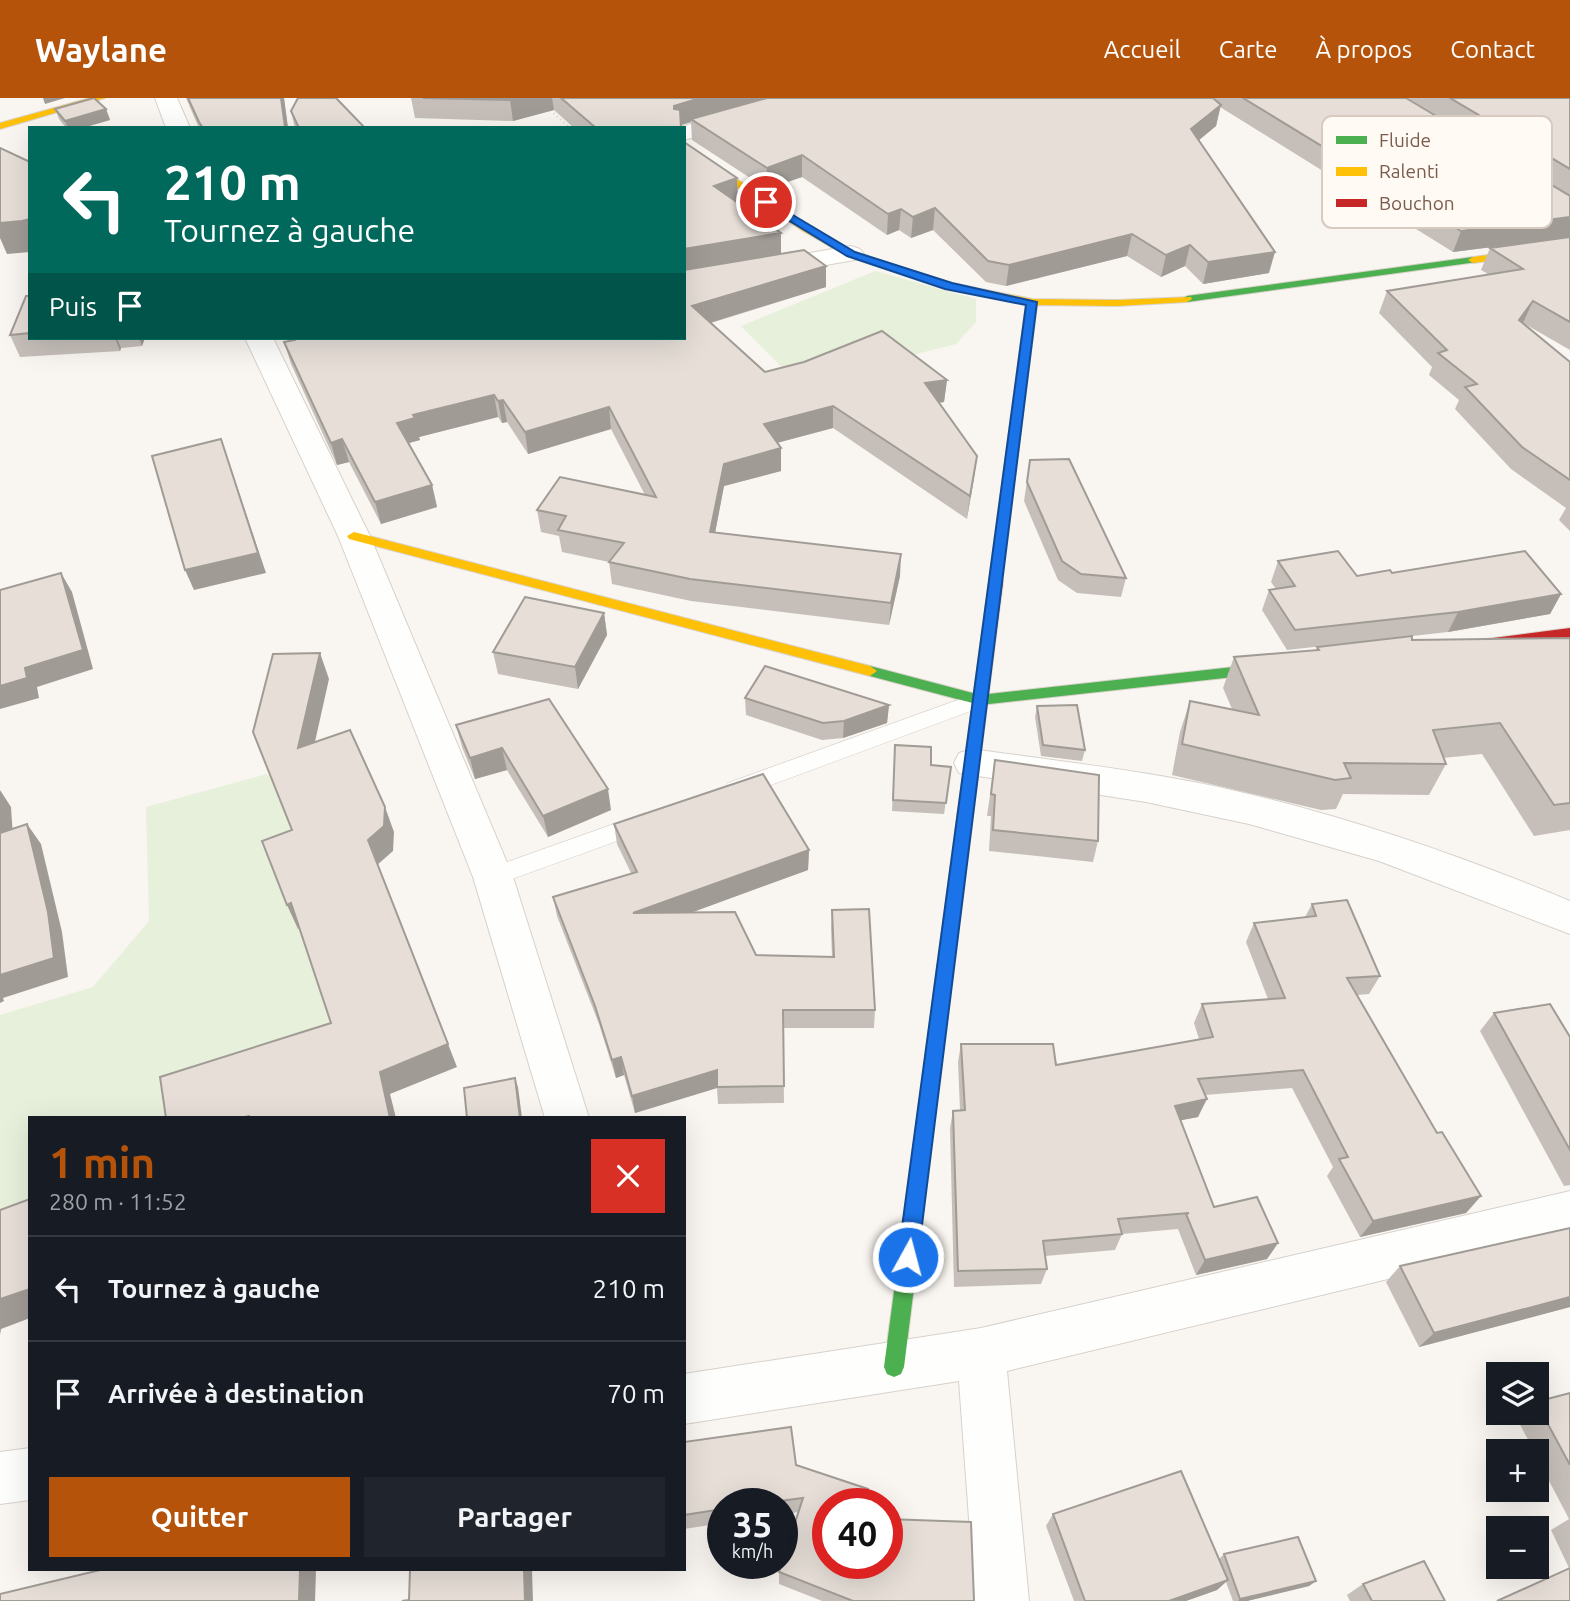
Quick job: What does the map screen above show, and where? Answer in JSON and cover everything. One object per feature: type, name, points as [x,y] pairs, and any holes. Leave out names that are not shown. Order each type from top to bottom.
[{"type":"street","points":[[0,126],[100,98]]},
{"type":"street","points":[[166,98],[177,126]]},
{"type":"street","points":[[686,131],[805,98]]},
{"type":"street","points":[[686,149],[807,229],[851,254],[949,286],[1031,302],[1117,303],[1192,299],[1570,247]]},
{"type":"street","points":[[686,282],[851,254]]},
{"type":"street","points":[[894,1367],[1031,302]]},
{"type":"street","points":[[271,345],[354,536],[493,877],[566,1116]]},
{"type":"street","points":[[354,536],[980,700],[1293,666]]},
{"type":"street","points":[[1457,648],[1570,633]]},
{"type":"street","points":[[972,764],[1200,797],[1332,830],[1499,887],[1570,918]]},
{"type":"street","points":[[686,1399],[981,1353],[1570,1213]]},
{"type":"street","points":[[981,1353],[1002,1601]]},
{"type":"street","points":[[0,1478],[28,1474]]},
{"type":"lane","points":[[711,798],[980,700]]},
{"type":"lane","points":[[493,877],[660,817]]},
{"type":"path","points":[[545,105],[568,126]]},
{"type":"green space","points":[[875,271],[976,299],[976,322],[956,344],[798,384],[741,326]]},
{"type":"green space","points":[[267,774],[300,816],[325,931],[332,1044],[176,1116],[28,1116],[28,1215],[0,1225],[0,1015],[93,987],[149,921],[146,807]]},
{"type":"building","points":[[94,98],[106,109],[65,121],[55,109]]},
{"type":"building","points":[[188,98],[281,98],[285,126],[202,126]]},
{"type":"building","points":[[298,98],[336,98],[363,126],[298,126],[291,111]]},
{"type":"building","points":[[423,98],[517,98],[510,100]]},
{"type":"building","points":[[561,98],[700,98],[674,106],[674,109],[680,110],[681,126],[594,126]]},
{"type":"building","points":[[767,98],[1213,98],[1221,105],[1191,129],[1275,252],[1208,262],[1190,245],[1166,255],[1132,234],[1009,265],[988,261],[935,208],[913,217],[901,209],[888,214],[802,155],[767,168],[691,119]]},
{"type":"building","points":[[1243,98],[1406,98],[1436,116],[1322,116],[1322,146]]},
{"type":"building","points":[[1450,98],[1570,98],[1570,169],[1552,158],[1552,116],[1480,116]]},
{"type":"building","points":[[686,143],[737,178],[714,186],[781,233],[686,249]]},
{"type":"building","points":[[0,148],[28,161],[28,220],[0,223]]},
{"type":"building","points":[[1552,185],[1570,196],[1570,217],[1552,219]]},
{"type":"building","points":[[1456,228],[1484,228],[1461,231]]},
{"type":"building","points":[[1570,237],[1570,322],[1533,301],[1519,320],[1570,362],[1570,480],[1522,447],[1465,387],[1477,384],[1438,353],[1447,350],[1387,291],[1523,269],[1490,248]]},
{"type":"building","points":[[804,250],[826,266],[692,306],[765,372],[804,362],[882,331],[947,380],[925,383],[977,456],[970,496],[833,406],[764,424],[781,448],[724,464],[710,532],[901,554],[891,603],[690,579],[609,562],[624,543],[558,530],[566,516],[537,510],[560,477],[656,497],[609,407],[525,432],[503,400],[498,401],[494,395],[413,415],[415,418],[397,423],[432,485],[375,502],[342,439],[331,443],[284,342],[686,340],[686,270]]},
{"type":"building","points":[[26,296],[28,296],[28,333],[10,335]]},
{"type":"building","points":[[221,439],[258,553],[185,570],[152,456]]},
{"type":"building","points":[[1069,459],[1126,578],[1081,574],[1062,561],[1027,482],[1030,460]]},
{"type":"building","points":[[1338,551],[1357,576],[1390,570],[1392,573],[1525,551],[1561,594],[1458,612],[1295,630],[1269,590],[1295,586],[1278,561]]},
{"type":"building","points":[[61,573],[83,650],[25,668],[27,678],[0,686],[0,590]]},
{"type":"building","points":[[525,597],[604,613],[575,667],[493,652]]},
{"type":"building","points":[[1412,636],[1412,640],[1570,638],[1570,803],[1554,805],[1500,723],[1433,730],[1446,764],[1344,763],[1351,778],[1335,780],[1182,744],[1190,701],[1259,715],[1234,657],[1319,650],[1317,647]]},
{"type":"building","points":[[320,653],[298,748],[350,730],[385,807],[384,826],[368,840],[448,1044],[380,1072],[390,1116],[166,1116],[160,1077],[331,1023],[291,903],[287,905],[262,841],[292,830],[253,732],[273,654]]},
{"type":"building","points":[[765,666],[889,705],[844,721],[823,723],[745,698]]},
{"type":"building","points":[[549,699],[608,789],[543,816],[502,748],[470,758],[456,725]]},
{"type":"building","points":[[1077,705],[1085,750],[1043,745],[1037,706]]},
{"type":"building","points":[[895,745],[931,747],[931,765],[951,767],[946,803],[893,800]]},
{"type":"building","points":[[995,760],[1099,775],[1098,841],[993,830],[995,795],[991,794]]},
{"type":"building","points":[[763,774],[809,850],[633,913],[735,912],[756,955],[834,957],[832,910],[869,909],[875,1010],[783,1010],[784,1086],[717,1087],[717,1070],[632,1096],[621,1057],[612,1060],[595,1006],[553,897],[637,872],[614,824]]},
{"type":"building","points":[[27,824],[48,912],[54,958],[0,975],[0,833]]},
{"type":"building","points":[[1347,900],[1380,976],[1347,978],[1437,1133],[1442,1132],[1481,1196],[1373,1221],[1339,1159],[1348,1157],[1303,1070],[1198,1079],[1207,1099],[1175,1106],[1214,1207],[1257,1197],[1278,1243],[1205,1260],[1186,1214],[1189,1213],[1118,1219],[1122,1234],[1043,1241],[1047,1269],[958,1271],[953,1111],[965,1110],[961,1044],[1053,1044],[1056,1065],[1213,1037],[1202,1004],[1285,998],[1254,923],[1316,916],[1312,904]]},
{"type":"building","points":[[1550,1004],[1570,1037],[1570,1150],[1494,1013]]},
{"type":"building","points":[[515,1078],[520,1116],[467,1116],[464,1088]]},
{"type":"building","points":[[28,1200],[28,1290],[0,1299],[0,1210]]},
{"type":"building","points":[[1570,1228],[1570,1297],[1434,1333],[1400,1266]]},
{"type":"building","points":[[1570,1393],[1570,1465],[1548,1425],[1549,1399]]},
{"type":"building","points":[[791,1427],[796,1465],[865,1488],[812,1488],[812,1579],[903,1579],[903,1520],[971,1522],[974,1601],[853,1601],[797,1579],[798,1513],[803,1498],[798,1499],[798,1488],[707,1488],[707,1511],[686,1515],[686,1442]]},
{"type":"building","points":[[1181,1471],[1228,1580],[1169,1601],[1085,1601],[1053,1514]]},
{"type":"building","points":[[1298,1537],[1316,1581],[1240,1599],[1224,1554]]},
{"type":"building","points":[[1424,1561],[1445,1601],[1372,1601],[1363,1584]]},
{"type":"building","points":[[1570,1568],[1570,1601],[1497,1601],[1549,1579]]},
{"type":"building","points":[[96,1571],[300,1571],[299,1601],[0,1601],[0,1594]]},
{"type":"building","points":[[410,1571],[524,1571],[525,1601],[402,1601],[409,1600]]},
{"type":"traffic: fast","points":[[1187,299],[1473,260]]},
{"type":"traffic: fast","points":[[870,671],[980,700],[1279,667]]},
{"type":"traffic: fast","points":[[894,1367],[957,878]]},
{"type":"traffic: slow","points":[[0,126],[100,98]]},
{"type":"traffic: slow","points":[[686,149],[807,229],[851,254],[949,286],[1032,302],[1117,303],[1187,299]]},
{"type":"traffic: slow","points":[[1473,260],[1570,247]]},
{"type":"traffic: slow","points":[[996,581],[1032,302]]},
{"type":"traffic: slow","points":[[354,536],[870,671]]},
{"type":"traffic: jam","points":[[957,878],[996,581]]},
{"type":"traffic: jam","points":[[1478,645],[1570,633]]},
{"type":"route","points":[[766,202],[851,254],[949,286],[1031,302],[908,1257]]}]
